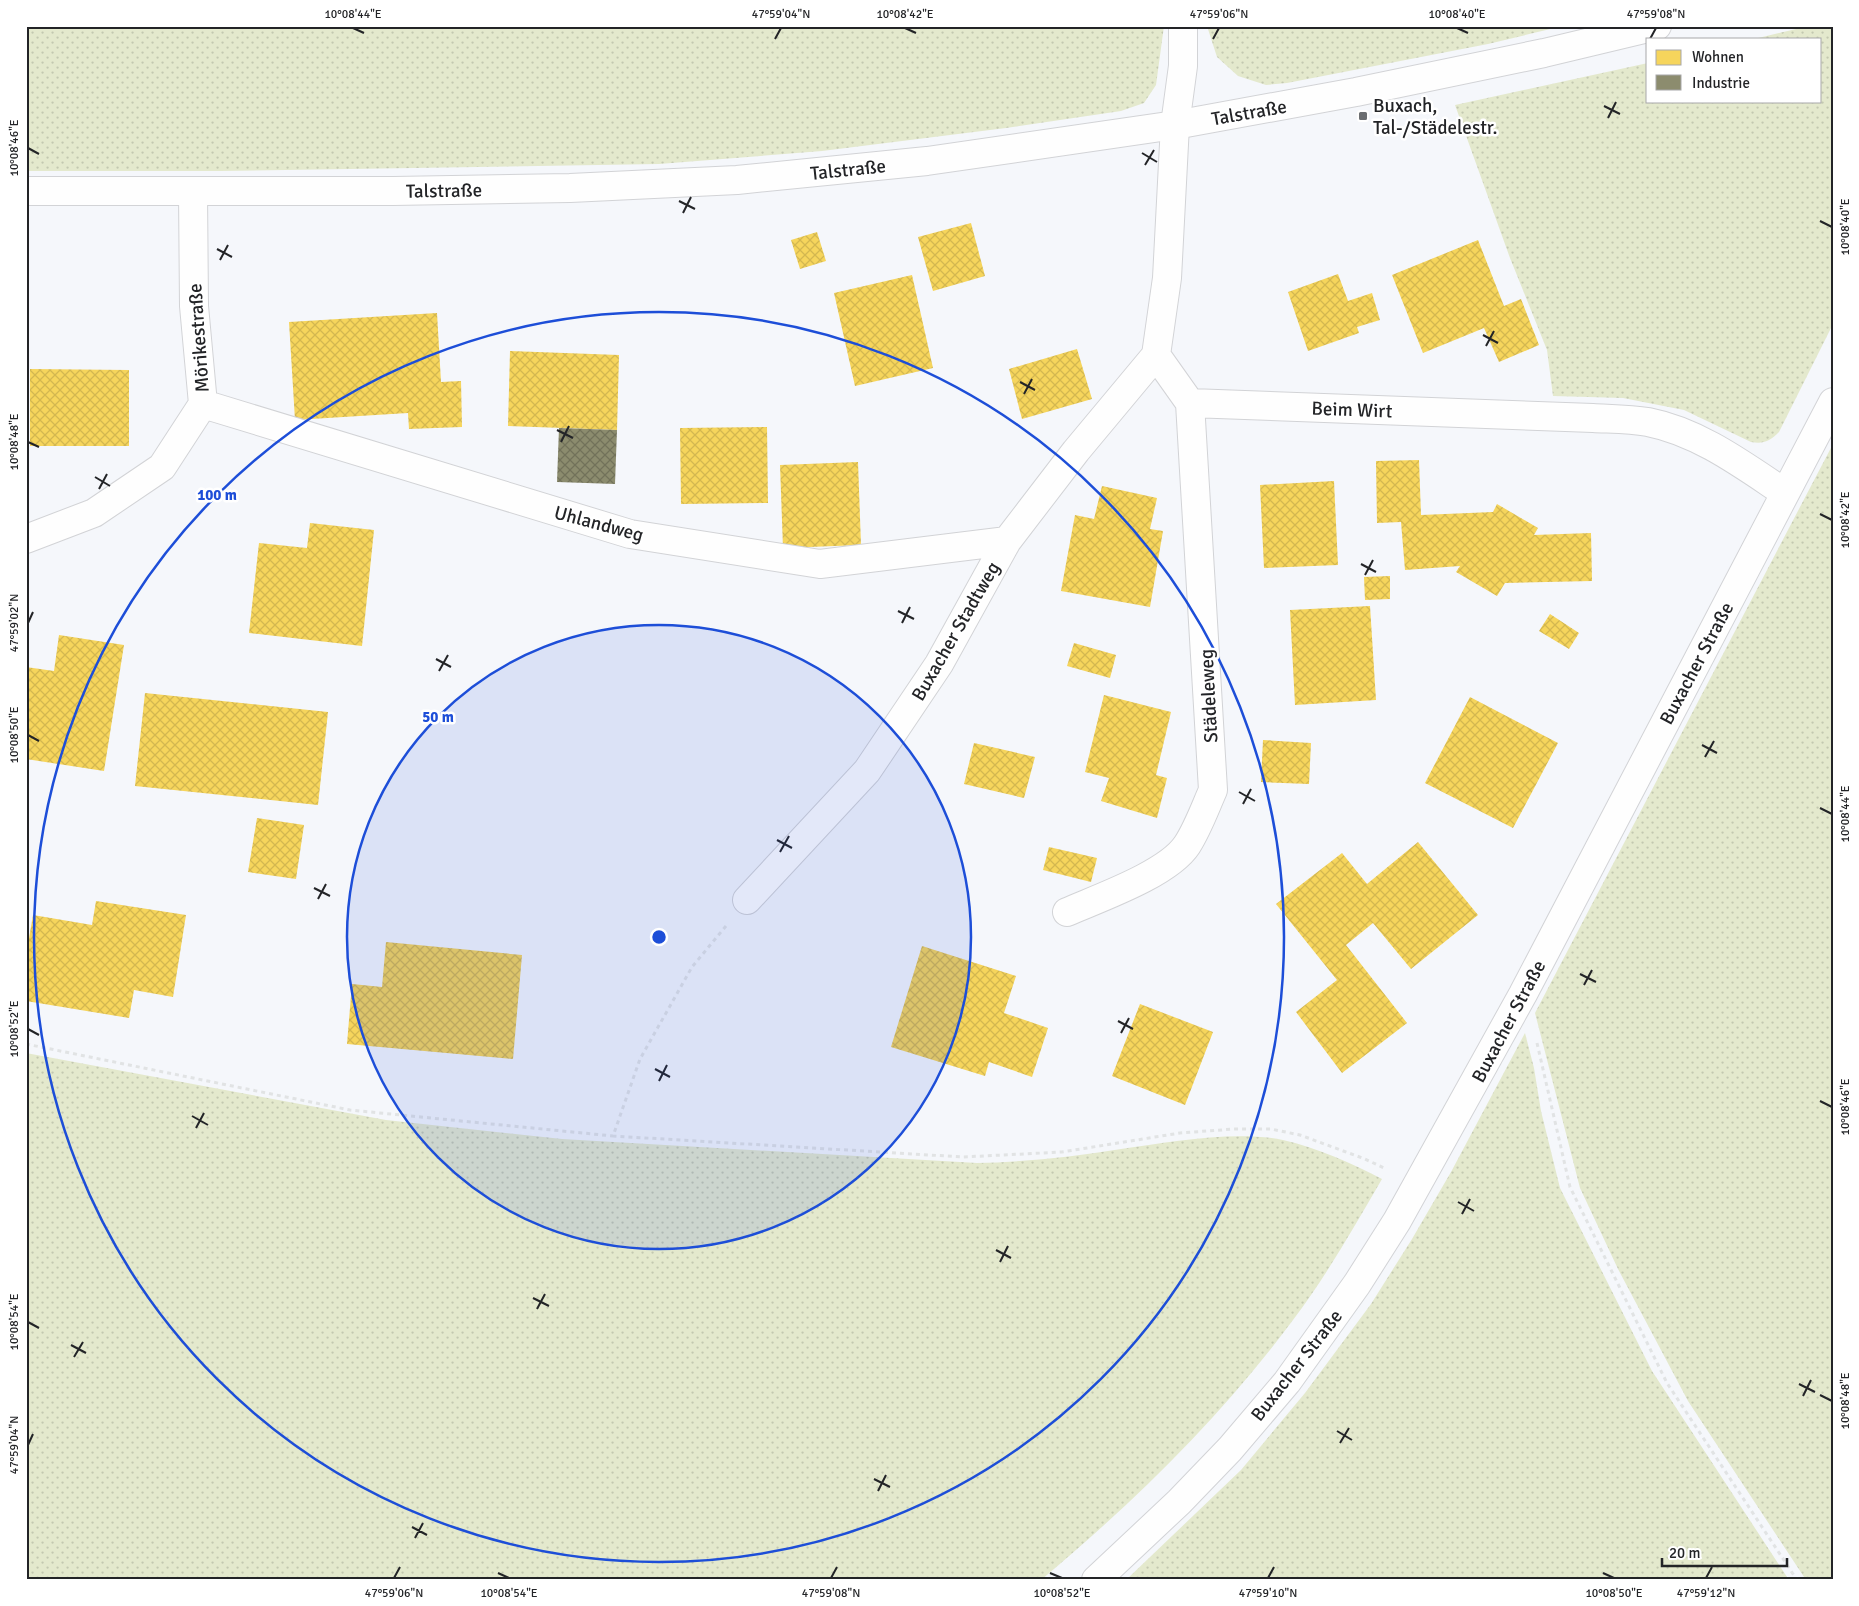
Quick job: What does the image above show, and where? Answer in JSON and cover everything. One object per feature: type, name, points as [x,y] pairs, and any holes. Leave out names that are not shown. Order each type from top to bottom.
[{"type":"street","points":[[1183,26],[1183,66],[1175,125],[1168,278],[1156,355],[1190,402]]},
{"type":"street","name":"Talstraße","points":[[26,191],[193,192],[570,188],[737,180],[927,161],[1175,125],[1356,92],[1535,55],[1657,26]]},
{"type":"street","name":"Mörikestraße","points":[[26,539],[94,513],[162,467],[203,404],[194,306],[193,192]]},
{"type":"street","name":"Buxacher Stadtweg","points":[[748,900],[867,771],[939,664],[1007,541],[1076,451],[1156,355]]},
{"type":"street","name":"Beim Wirt","points":[[1190,402],[1593,418],[1648,422],[1687,434],[1728,456],[1785,493]]},
{"type":"street","name":"Städeleweg","points":[[1067,912],[1160,870],[1186,847],[1202,817],[1213,790],[1190,402]]},
{"type":"street","name":"Buxacher Straße","points":[[1096,1580],[1179,1502],[1230,1449],[1287,1382],[1357,1284],[1419,1185],[1523,994],[1833,402]]},
{"type":"street","name":"Uhlandweg","points":[[203,404],[630,534],[820,564],[1007,541]]},
{"type":"path","points":[[613,1136],[640,1059],[692,967],[748,900]]},
{"type":"path","points":[[1523,994],[1535,1035],[1570,1187],[1668,1383],[1797,1580]]},
{"type":"path","points":[[26,1044],[350,1110],[613,1136],[963,1157],[1062,1152],[1180,1133],[1234,1129],[1271,1129],[1300,1135],[1365,1159],[1419,1185]]},
{"type":"green space","points":[[26,26],[1164,26],[1156,85],[1144,103],[1121,111],[1006,128],[822,151],[659,164],[220,171],[26,171]]},
{"type":"green space","points":[[1207,26],[1563,26],[1488,44],[1287,83],[1266,85],[1238,76],[1217,57]]},
{"type":"green space","points":[[1809,26],[1833,26],[1833,324],[1779,432],[1766,442],[1751,442],[1684,410],[1623,398],[1553,396],[1547,350],[1510,258],[1455,105],[1646,63],[1646,102],[1822,102],[1822,38],[1758,38]]},
{"type":"green space","points":[[1833,444],[1833,1580],[1806,1580],[1688,1401],[1618,1269],[1580,1188],[1535,1013]]},
{"type":"green space","points":[[1525,1033],[1534,1068],[1541,1111],[1560,1188],[1652,1371],[1789,1580],[1126,1580],[1241,1470],[1305,1393],[1371,1304],[1451,1172]]},
{"type":"green space","points":[[26,1053],[386,1120],[562,1139],[977,1163],[1049,1159],[1181,1140],[1245,1136],[1283,1140],[1309,1147],[1382,1179],[1317,1286],[1293,1320],[1236,1391],[1143,1489],[1041,1580],[26,1580]]},
{"type":"building: Wohnen","points":[[971,223],[985,276],[933,291],[918,237]]},
{"type":"building: Wohnen","points":[[817,232],[826,261],[800,269],[791,240]]},
{"type":"building: Wohnen","points":[[1478,240],[1504,306],[1521,299],[1539,345],[1499,362],[1484,328],[1423,353],[1392,275]]},
{"type":"building: Wohnen","points":[[1338,274],[1348,301],[1372,293],[1380,320],[1357,327],[1359,333],[1308,351],[1288,292]]},
{"type":"building: Wohnen","points":[[912,275],[933,368],[855,386],[834,293]]},
{"type":"building: Wohnen","points":[[437,313],[441,382],[461,381],[462,427],[409,429],[408,413],[295,420],[289,322]]},
{"type":"building: Wohnen","points":[[1077,349],[1092,399],[1022,419],[1009,369]]},
{"type":"building: Wohnen","points":[[510,351],[619,355],[617,430],[508,426]]},
{"type":"building: Wohnen","points":[[30,369],[129,370],[129,446],[30,446]]},
{"type":"building: Wohnen","points":[[767,427],[768,503],[681,504],[680,428]]},
{"type":"building: Wohnen","points":[[1419,460],[1421,515],[1493,512],[1497,504],[1538,528],[1534,535],[1591,533],[1592,581],[1505,583],[1497,596],[1456,572],[1460,566],[1405,570],[1401,522],[1377,523],[1376,461]]},
{"type":"building: Wohnen","points":[[858,462],[861,545],[783,548],[780,465]]},
{"type":"building: Wohnen","points":[[1334,481],[1338,565],[1264,568],[1260,485]]},
{"type":"building: Wohnen","points":[[1102,486],[1157,498],[1150,529],[1163,531],[1150,607],[1061,591],[1075,515],[1094,519]]},
{"type":"building: Wohnen","points":[[310,523],[374,530],[362,646],[249,633],[259,543],[307,548]]},
{"type":"building: Wohnen","points":[[1390,576],[1390,599],[1365,600],[1364,577]]},
{"type":"building: Wohnen","points":[[1370,606],[1376,700],[1295,705],[1290,610]]},
{"type":"building: Wohnen","points":[[1550,614],[1579,633],[1569,649],[1539,631]]},
{"type":"building: Wohnen","points":[[59,635],[124,645],[104,771],[26,759],[26,667],[54,671]]},
{"type":"building: Wohnen","points":[[1074,643],[1116,655],[1110,678],[1067,666]]},
{"type":"building: Wohnen","points":[[145,693],[328,712],[318,805],[135,786]]},
{"type":"building: Wohnen","points":[[1104,695],[1171,712],[1156,775],[1167,778],[1157,818],[1101,801],[1109,778],[1085,772]]},
{"type":"building: Wohnen","points":[[1470,697],[1558,743],[1513,828],[1425,783]]},
{"type":"building: Wohnen","points":[[1263,740],[1311,743],[1309,784],[1261,782]]},
{"type":"building: Wohnen","points":[[974,743],[1035,757],[1024,798],[964,784]]},
{"type":"building: Wohnen","points":[[257,818],[304,825],[296,879],[248,872]]},
{"type":"building: Wohnen","points":[[1418,842],[1478,915],[1411,969],[1373,923],[1346,945],[1407,1023],[1342,1073],[1296,1012],[1337,980],[1276,904],[1342,853],[1367,884]]},
{"type":"building: Wohnen","points":[[1049,847],[1097,858],[1091,882],[1043,870]]},
{"type":"building: Wohnen","points":[[96,901],[186,915],[173,997],[134,990],[129,1018],[26,1001],[26,956],[33,915],[92,925]]},
{"type":"building: Wohnen","points":[[386,942],[522,955],[513,1059],[347,1044],[352,984],[382,987]]},
{"type":"building: Wohnen","points":[[922,946],[1016,976],[1004,1013],[1048,1028],[1032,1077],[989,1062],[985,1076],[891,1047]]},
{"type":"building: Wohnen","points":[[1140,1004],[1213,1032],[1185,1105],[1112,1076]]},
{"type":"building: Industrie","points":[[559,428],[617,430],[615,484],[557,482]]},
{"type":"place","name":"Buxach, Tal-/Städelestr.","points":[[1363,116]]}]
